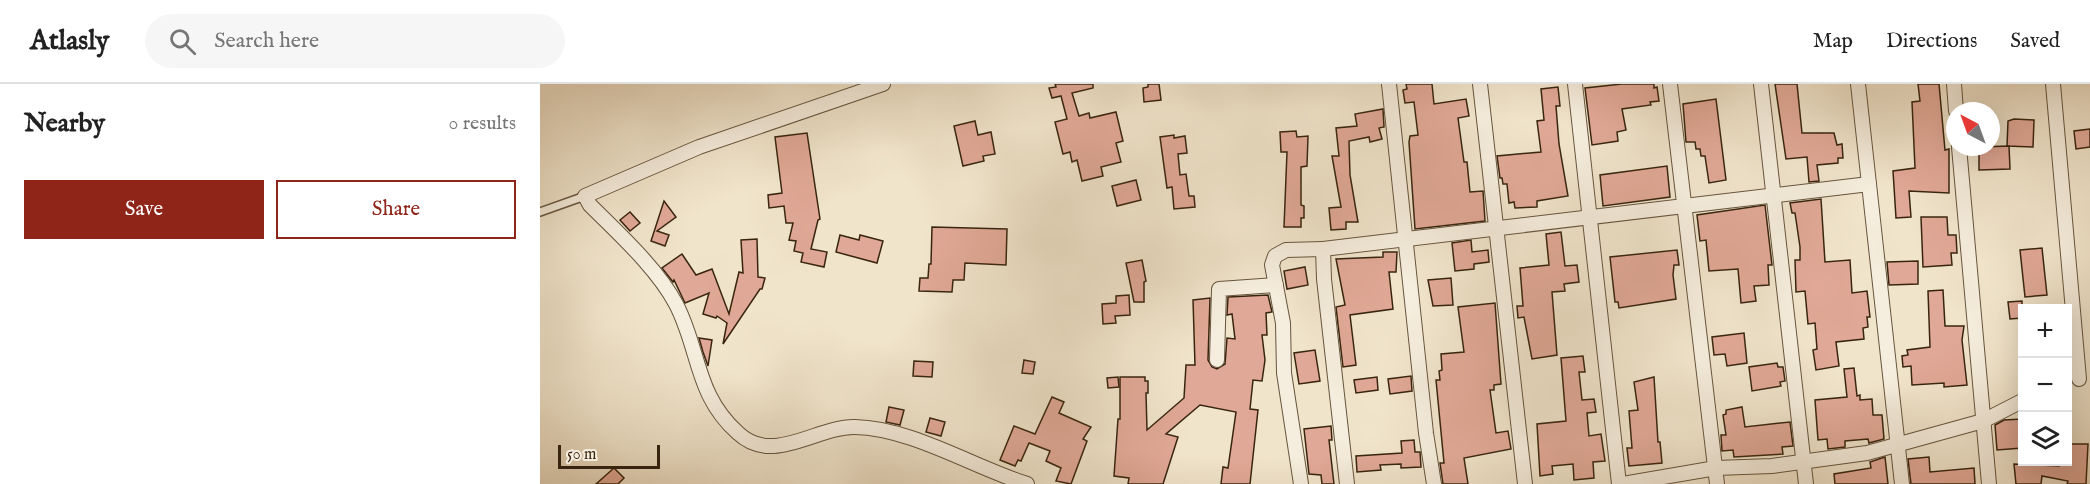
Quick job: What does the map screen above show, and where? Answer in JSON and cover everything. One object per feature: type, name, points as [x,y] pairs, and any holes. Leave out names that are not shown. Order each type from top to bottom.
[{"type":"street","points":[[883,84],[699,147],[585,196],[590,205],[638,255],[675,303],[688,333],[699,375],[718,410],[739,435],[756,443],[786,446],[842,428],[857,427],[907,437],[1027,484]]},
{"type":"street","points":[[1389,84],[1426,433],[1434,484]]},
{"type":"street","points":[[1480,84],[1525,484]]},
{"type":"street","points":[[1575,84],[1621,484],[1716,468],[1772,466],[1898,447],[1983,421],[2018,403]]},
{"type":"street","points":[[1670,84],[1717,484]]},
{"type":"street","points":[[1761,84],[1806,484]]},
{"type":"street","points":[[1858,84],[1902,484]]},
{"type":"street","points":[[1954,84],[1955,102]]},
{"type":"street","points":[[2053,84],[2079,381]]},
{"type":"street","points":[[1960,156],[1989,484]]},
{"type":"street","points":[[1301,484],[1284,373],[1283,323],[1272,265],[1275,256],[1286,250],[1323,249],[1590,215],[1684,207],[1774,193],[1869,184]]},
{"type":"street","points":[[1323,249],[1324,279],[1347,484]]},
{"type":"street","points":[[1217,360],[1219,289],[1276,285]]},
{"type":"lane","points":[[540,212],[585,196]]},
{"type":"building","points":[[1055,84],[1093,84],[1093,88],[1072,93],[1079,116],[1089,113],[1090,118],[1116,112],[1123,141],[1116,143],[1121,162],[1101,167],[1103,176],[1082,181],[1077,160],[1072,162],[1070,152],[1063,154],[1055,122],[1067,119],[1061,96],[1052,98],[1049,88],[1056,87]]},
{"type":"building","points":[[1148,84],[1159,84],[1161,100],[1144,102],[1143,88],[1148,87]]},
{"type":"building","points":[[1406,84],[1432,84],[1434,104],[1466,99],[1469,116],[1458,118],[1464,162],[1467,162],[1470,192],[1483,191],[1485,221],[1415,229],[1409,142],[1410,136],[1418,135],[1414,102],[1405,103],[1403,90],[1407,89]]},
{"type":"building","points":[[1622,84],[1654,84],[1654,88],[1657,87],[1659,101],[1650,102],[1651,105],[1622,109],[1626,130],[1617,132],[1618,141],[1592,145],[1585,88]]},
{"type":"building","points":[[1775,84],[1797,84],[1802,133],[1834,133],[1837,145],[1842,144],[1843,158],[1838,158],[1838,163],[1817,165],[1819,181],[1809,182],[1807,157],[1786,159]]},
{"type":"building","points":[[1918,84],[1939,84],[1945,150],[1946,156],[1949,156],[1949,193],[1909,191],[1911,217],[1896,218],[1893,171],[1915,168],[1912,102],[1920,101]]},
{"type":"building","points":[[1558,87],[1560,106],[1556,106],[1559,144],[1568,196],[1537,201],[1537,207],[1515,208],[1514,202],[1509,203],[1507,184],[1503,184],[1500,178],[1497,156],[1541,152],[1537,121],[1544,120],[1541,89]]},
{"type":"building","points":[[1716,99],[1726,180],[1709,183],[1705,156],[1701,156],[1700,149],[1696,149],[1695,142],[1686,142],[1683,104]]},
{"type":"building","points":[[1383,109],[1384,127],[1379,128],[1382,139],[1370,142],[1369,137],[1349,141],[1350,175],[1358,222],[1346,222],[1346,229],[1331,230],[1329,208],[1341,207],[1332,156],[1339,156],[1336,128],[1357,126],[1355,114]]},
{"type":"building","points":[[2034,120],[2033,147],[2007,146],[2008,121]]},
{"type":"building","points":[[975,121],[978,135],[991,132],[995,154],[983,156],[984,161],[963,166],[954,126]]},
{"type":"building","points":[[2090,129],[2090,147],[2076,149],[2074,131]]},
{"type":"building","points":[[1296,131],[1297,137],[1308,136],[1307,166],[1301,167],[1301,205],[1304,206],[1304,218],[1301,218],[1301,227],[1284,227],[1287,152],[1281,152],[1280,132]]},
{"type":"building","points":[[807,133],[820,219],[811,249],[827,252],[824,267],[801,262],[803,253],[794,251],[796,241],[789,240],[793,223],[786,223],[784,206],[769,208],[768,195],[782,193],[775,137]]},
{"type":"building","points":[[1174,135],[1174,138],[1185,136],[1187,153],[1178,154],[1180,175],[1186,174],[1189,196],[1194,196],[1195,207],[1174,209],[1172,187],[1167,188],[1160,137]]},
{"type":"building","points":[[2000,146],[2009,146],[2010,169],[1979,170],[1979,156],[2000,156]]},
{"type":"building","points":[[1667,166],[1670,197],[1603,206],[1600,175]]},
{"type":"building","points":[[1136,180],[1141,200],[1117,206],[1112,186]]},
{"type":"building","points":[[1821,199],[1825,262],[1850,260],[1852,293],[1867,291],[1870,317],[1867,317],[1868,327],[1863,328],[1864,339],[1836,342],[1839,366],[1816,370],[1813,350],[1817,349],[1815,323],[1808,324],[1805,291],[1796,292],[1795,260],[1800,260],[1800,247],[1795,213],[1792,213],[1790,203]]},
{"type":"building","points":[[664,201],[676,217],[657,231],[669,235],[665,246],[651,241]]},
{"type":"building","points":[[1765,205],[1772,265],[1768,265],[1769,285],[1754,286],[1756,301],[1741,303],[1738,269],[1709,271],[1706,240],[1700,241],[1697,215]]},
{"type":"building","points":[[630,212],[640,223],[630,231],[620,220]]},
{"type":"building","points":[[1921,217],[1947,217],[1948,235],[1956,235],[1957,253],[1951,253],[1952,265],[1923,267]]},
{"type":"building","points":[[932,227],[1007,229],[1006,265],[965,263],[964,280],[953,280],[952,292],[919,291],[920,278],[928,278],[929,264],[931,264]]},
{"type":"building","points":[[1561,232],[1565,266],[1577,265],[1579,282],[1564,284],[1565,291],[1552,292],[1557,355],[1532,359],[1524,317],[1518,318],[1517,306],[1523,306],[1520,268],[1549,265],[1546,234]]},
{"type":"building","points":[[840,235],[859,240],[860,235],[883,241],[877,263],[836,252]]},
{"type":"building","points":[[757,239],[758,277],[765,278],[762,289],[723,344],[727,323],[717,316],[716,318],[703,314],[709,293],[685,303],[674,280],[673,282],[662,268],[682,254],[696,275],[712,269],[729,314],[739,272],[743,273],[741,240]]},
{"type":"building","points":[[1471,240],[1472,252],[1488,250],[1489,262],[1474,264],[1474,269],[1455,271],[1452,243]]},
{"type":"building","points":[[2042,248],[2047,295],[2025,297],[2020,250]]},
{"type":"building","points":[[1677,250],[1679,265],[1674,265],[1673,275],[1676,299],[1619,308],[1618,302],[1615,302],[1610,257]]},
{"type":"building","points":[[1383,252],[1397,252],[1396,272],[1389,272],[1393,309],[1350,315],[1356,365],[1343,367],[1336,307],[1345,305],[1336,259],[1383,257]]},
{"type":"building","points":[[1142,260],[1146,281],[1144,282],[1144,302],[1134,302],[1126,263]]},
{"type":"building","points":[[1918,261],[1918,284],[1889,285],[1887,262]]},
{"type":"building","points":[[1305,267],[1308,285],[1287,289],[1284,271]]},
{"type":"building","points":[[1451,278],[1453,305],[1433,306],[1428,280]]},
{"type":"building","points":[[1943,290],[1945,326],[1964,326],[1962,340],[1967,385],[1944,387],[1944,383],[1912,385],[1911,366],[1903,367],[1902,356],[1908,355],[1907,350],[1930,347],[1928,291]]},
{"type":"building","points":[[1129,295],[1130,315],[1115,316],[1116,323],[1103,324],[1102,304],[1116,303],[1116,296]]},
{"type":"building","points":[[1268,295],[1272,312],[1266,313],[1267,335],[1262,335],[1265,360],[1262,381],[1253,380],[1250,409],[1258,410],[1250,484],[1221,484],[1223,467],[1228,468],[1236,412],[1200,405],[1166,434],[1178,437],[1163,484],[1128,484],[1129,478],[1114,476],[1118,419],[1120,419],[1120,377],[1145,377],[1145,381],[1148,381],[1147,430],[1184,398],[1186,365],[1195,365],[1193,300],[1210,298],[1208,360],[1212,367],[1217,369],[1225,364],[1227,338],[1235,339],[1232,314],[1227,315],[1228,297]]},
{"type":"building","points":[[2022,301],[2022,304],[2018,304],[2018,318],[2010,319],[2008,302]]},
{"type":"building","points":[[1495,303],[1501,384],[1494,385],[1494,390],[1490,390],[1496,433],[1508,431],[1511,449],[1464,458],[1468,484],[1443,484],[1440,463],[1444,463],[1436,380],[1440,380],[1439,371],[1442,370],[1441,354],[1464,352],[1458,307]]},
{"type":"building","points":[[1744,333],[1747,363],[1727,366],[1725,354],[1714,355],[1712,337]]},
{"type":"building","points":[[699,338],[712,340],[708,366],[703,352]]},
{"type":"building","points":[[1315,350],[1320,381],[1299,384],[1294,353]]},
{"type":"building","points":[[1583,356],[1585,372],[1579,372],[1582,400],[1594,399],[1596,412],[1587,413],[1589,436],[1601,434],[1605,461],[1593,462],[1594,478],[1574,480],[1573,464],[1552,466],[1553,474],[1540,476],[1537,424],[1566,421],[1561,358]]},
{"type":"building","points":[[1024,360],[1035,362],[1033,374],[1022,373]]},
{"type":"building","points":[[914,361],[933,362],[932,377],[913,376]]},
{"type":"building","points":[[1777,363],[1778,367],[1783,367],[1785,381],[1780,382],[1781,386],[1752,391],[1749,367]]},
{"type":"building","points":[[1854,368],[1857,396],[1860,395],[1860,400],[1872,399],[1873,415],[1882,415],[1884,439],[1869,443],[1868,439],[1845,441],[1845,447],[1828,449],[1827,439],[1818,440],[1815,400],[1847,397],[1844,369]]},
{"type":"building","points":[[1411,376],[1412,391],[1390,394],[1388,379]]},
{"type":"building","points":[[1118,377],[1119,387],[1108,388],[1107,378]]},
{"type":"building","points":[[1377,377],[1378,390],[1356,393],[1354,380]]},
{"type":"building","points":[[1654,377],[1658,442],[1660,442],[1662,463],[1629,466],[1627,448],[1632,448],[1629,411],[1638,410],[1634,382]]},
{"type":"building","points":[[1052,397],[1064,402],[1059,413],[1091,427],[1083,439],[1087,441],[1071,484],[1056,481],[1061,468],[1046,461],[1050,451],[1029,443],[1021,461],[1018,460],[1015,466],[1000,460],[1014,426],[1035,434]]},
{"type":"building","points":[[889,407],[904,410],[900,425],[886,422]]},
{"type":"building","points":[[1742,407],[1745,427],[1790,422],[1793,446],[1782,447],[1783,454],[1734,457],[1733,450],[1722,451],[1721,435],[1726,435],[1723,415],[1726,414],[1726,410]]},
{"type":"building","points":[[930,418],[945,422],[941,436],[926,432]]},
{"type":"building","points":[[2018,419],[2018,448],[1997,450],[1995,425],[2004,420]]},
{"type":"building","points":[[1331,426],[1332,440],[1329,440],[1334,484],[1322,484],[1321,475],[1309,474],[1304,429]]},
{"type":"building","points":[[1414,440],[1415,452],[1420,452],[1421,467],[1401,468],[1401,464],[1380,465],[1381,470],[1357,472],[1356,456],[1402,453],[1401,441]]},
{"type":"building","points":[[2072,444],[2088,444],[2086,484],[2067,484],[2068,481],[2042,476],[2041,484],[2016,484],[2014,464],[2018,466],[2072,466]]},
{"type":"building","points":[[1885,457],[1888,484],[1835,484],[1834,474],[1871,468],[1870,462]]},
{"type":"building","points":[[1929,457],[1930,472],[1974,468],[1975,484],[1911,484],[1908,459]]},
{"type":"building","points":[[614,468],[624,478],[618,484],[596,484]]}]
